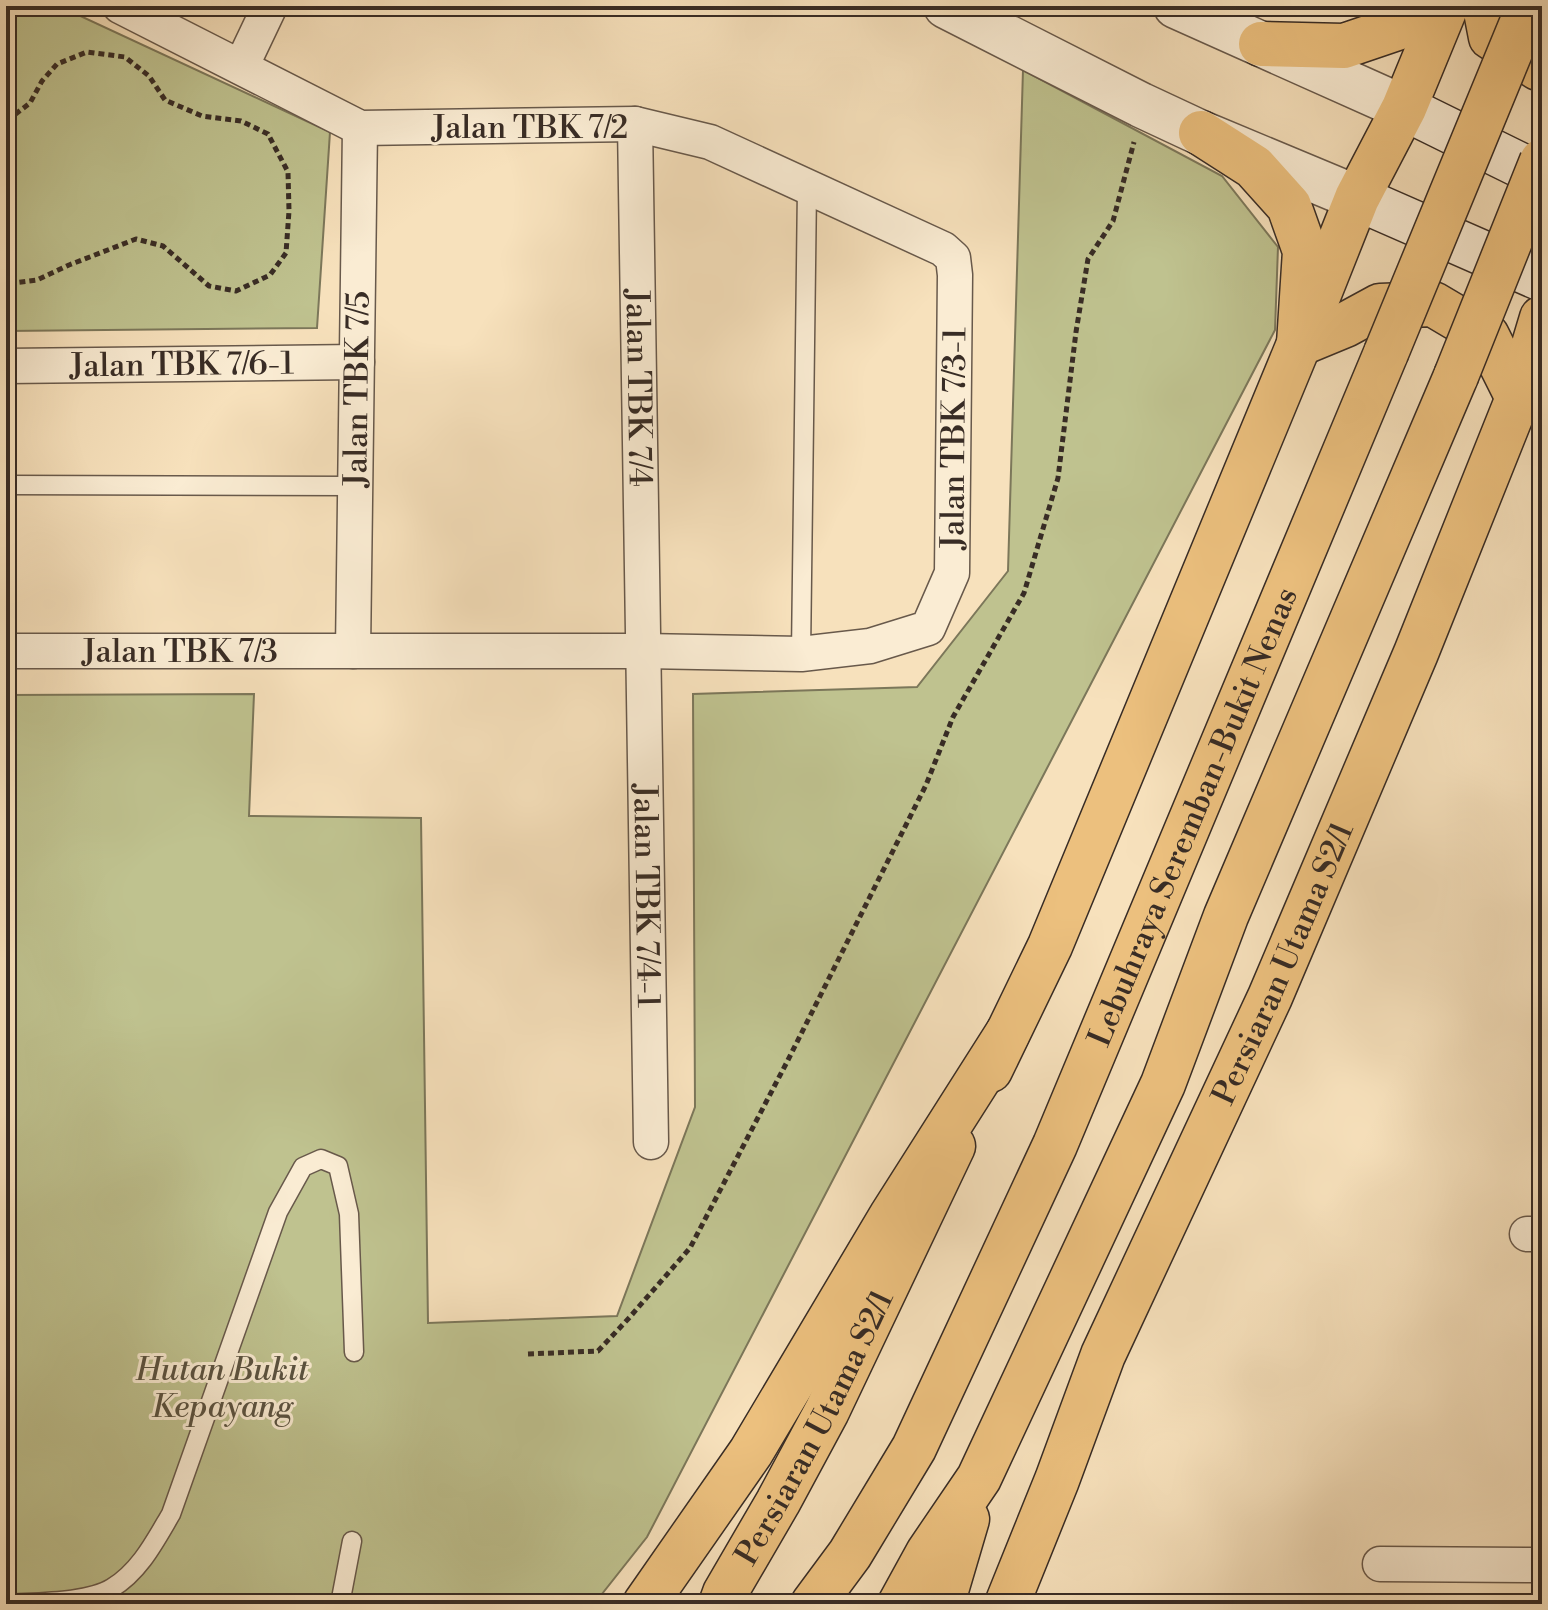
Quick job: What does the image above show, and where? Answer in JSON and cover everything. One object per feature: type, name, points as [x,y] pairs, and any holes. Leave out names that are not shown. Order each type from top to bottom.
[{"type":"main road","points":[[1261,44],[1344,46],[1397,28],[1416,6]]},
{"type":"main road","points":[[645,1604],[751,1452],[892,1215],[1007,1034],[1056,931],[1357,198],[1404,108],[1446,6]]},
{"type":"main road","points":[[1485,6],[1491,37],[1542,68]]},
{"type":"main road","name":"Lebuhraya Seremban-Bukit Nenas","points":[[813,1604],[850,1554],[914,1448],[1055,1145],[1529,6]]},
{"type":"main road","points":[[1201,133],[1254,167],[1289,206],[1305,251],[1299,344]]},
{"type":"main road","points":[[942,1604],[979,1478],[1163,1084],[1226,916],[1456,376],[1542,161]]},
{"type":"main road","points":[[1299,344],[1380,306],[1433,304],[1487,336],[1530,384]]},
{"type":"main road","name":"Persiaran Utama S2/1","points":[[1007,1604],[1103,1355],[1270,997],[1530,384],[1542,318]]},
{"type":"main road","name":"Persiaran Utama S2/1","points":[[721,1604],[827,1411],[1007,1034]]},
{"type":"main road","points":[[900,1604],[928,1553],[979,1478]]},
{"type":"street","name":"Jalan TBK 7/2","points":[[120,6],[360,128],[635,124],[710,142],[943,249]]},
{"type":"street","points":[[241,67],[270,6]]},
{"type":"street","points":[[946,6],[1201,133],[1542,279]]},
{"type":"street","points":[[1176,6],[1404,108],[1542,176]]},
{"type":"street","name":"Jalan TBK 7/4","points":[[635,124],[644,651]]},
{"type":"street","name":"Jalan TBK 7/5","points":[[353,651],[360,128]]},
{"type":"street","name":"Jalan TBK 7/3-1","points":[[928,628],[952,573],[955,275],[953,258],[943,249]]},
{"type":"street","name":"Jalan TBK 7/6-1","points":[[6,366],[357,362]]},
{"type":"street","name":"Jalan TBK 7/3","points":[[6,651],[644,651],[801,654],[870,646],[928,628]]},
{"type":"street","name":"Jalan TBK 7/4-1","points":[[644,651],[651,1142]]},
{"type":"street","points":[[1027,1604],[1034,1539]]},
{"type":"street","points":[[1380,1564],[1542,1565]]},
{"type":"lane","points":[[801,654],[807,188]]},
{"type":"lane","points":[[6,485],[355,486]]},
{"type":"lane","points":[[6,1604],[95,1595],[112,1588],[148,1554],[171,1514],[278,1212],[303,1167],[321,1159],[338,1166],[349,1214],[354,1352]]},
{"type":"lane","points":[[340,1604],[352,1541]]},
{"type":"path","points":[[6,117],[13,116],[30,103],[42,81],[57,64],[87,52],[125,57],[149,76],[165,100],[202,116],[241,121],[268,134],[288,172],[289,211],[286,253],[270,275],[236,291],[209,286],[163,246],[136,239],[37,280],[6,284]]},
{"type":"path","points":[[528,1354],[598,1351],[690,1248],[926,785],[953,717],[1024,593],[1058,478],[1088,259],[1113,221],[1130,164],[1141,105]]},
{"type":"green space","points":[[6,6],[59,6],[330,132],[317,328],[6,331]]},
{"type":"green space","name":"Hutan Bukit Kepayang","points":[[1023,70],[1222,176],[1278,247],[1275,330],[647,1537],[594,1604],[6,1604],[6,695],[254,694],[249,816],[421,818],[428,1323],[617,1316],[695,1107],[693,694],[917,687],[1008,571]]}]
